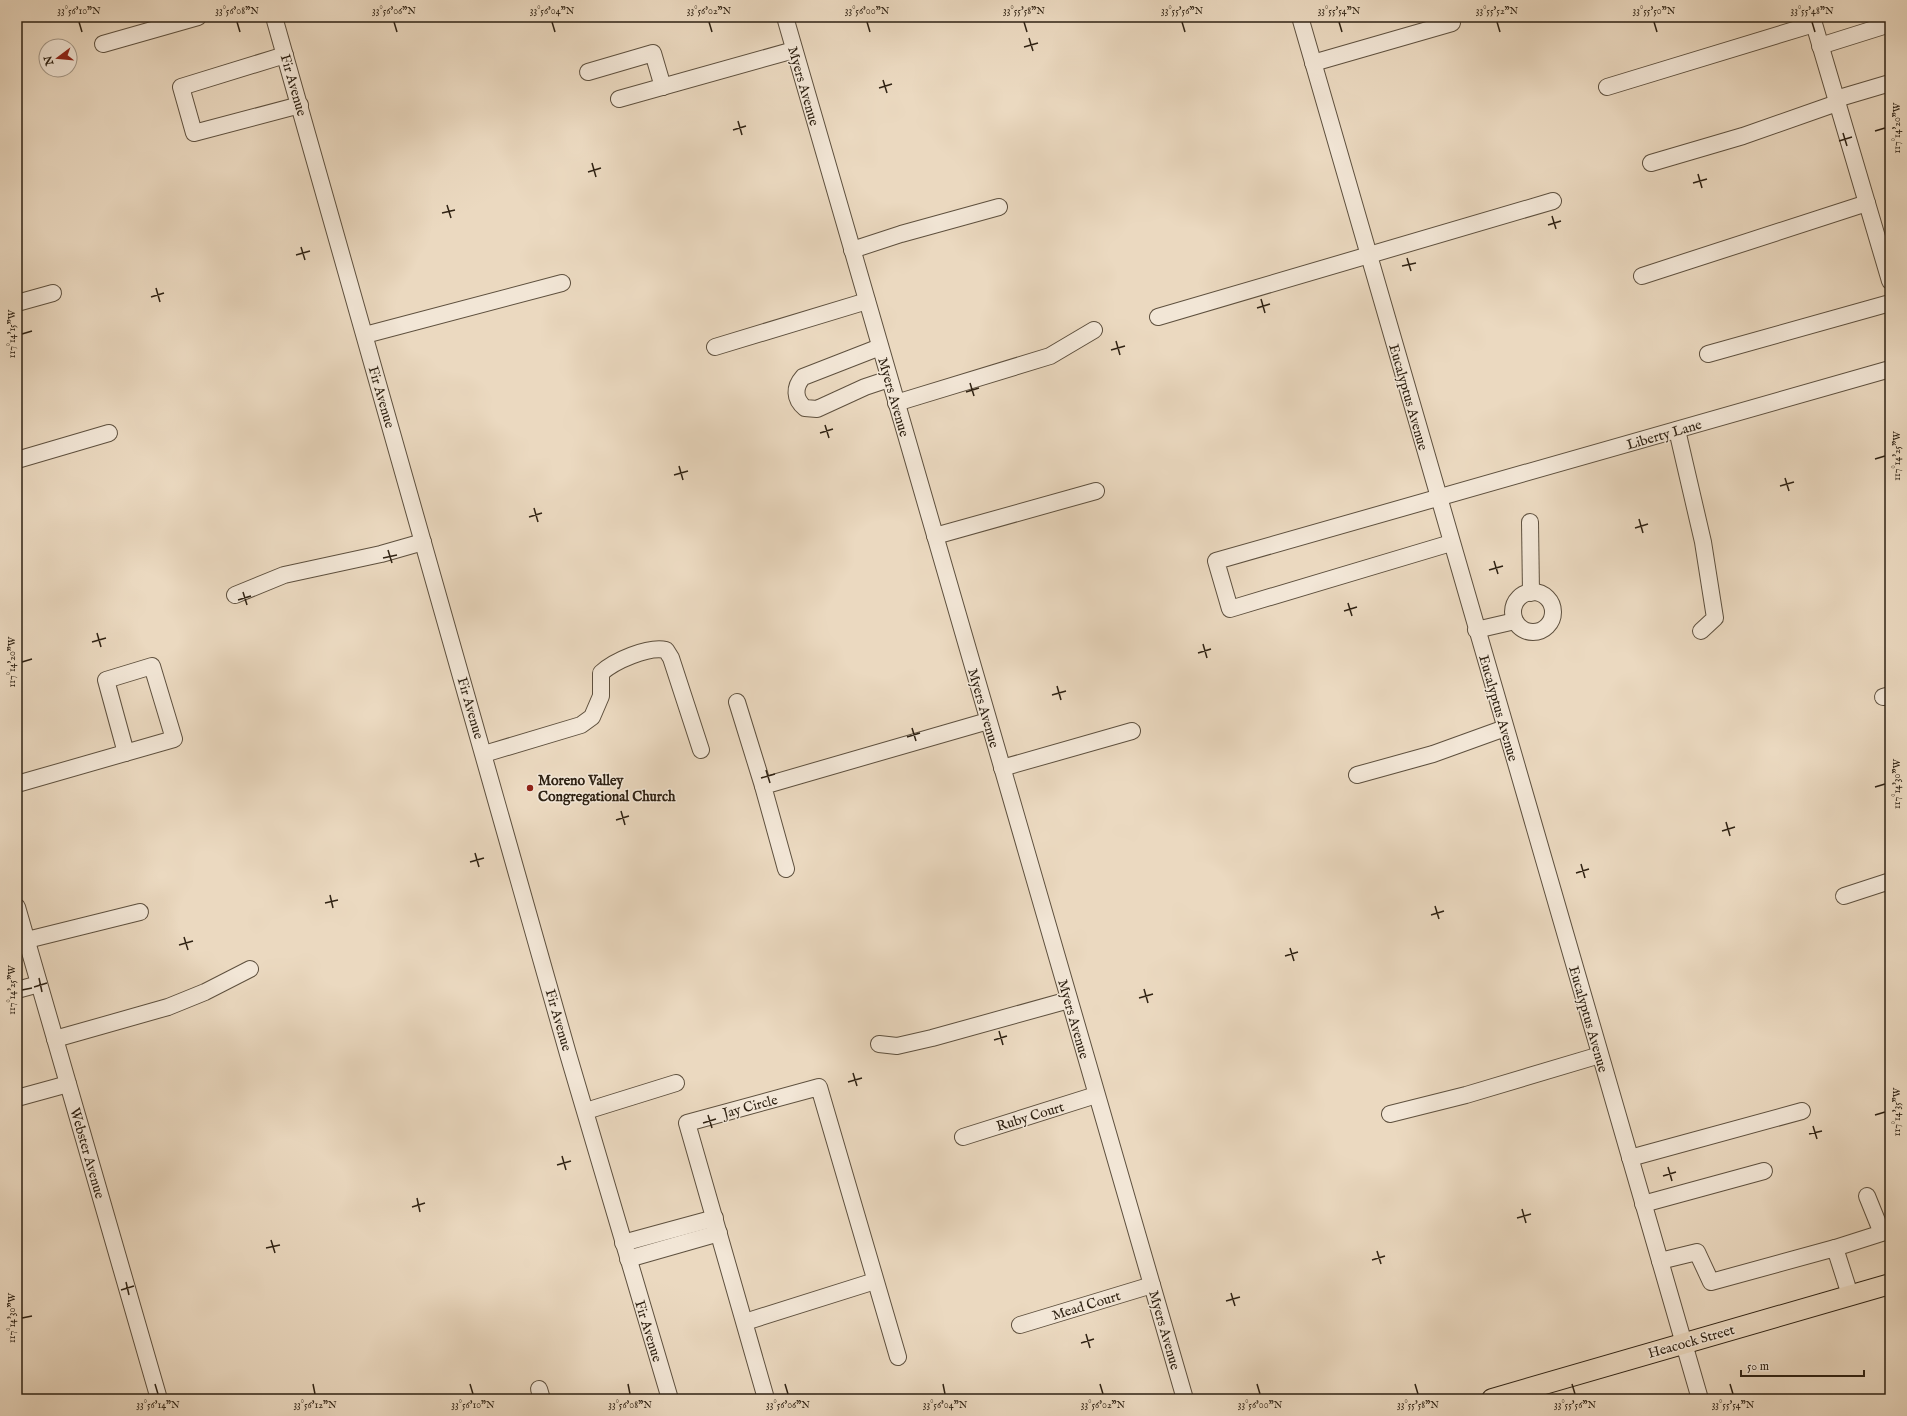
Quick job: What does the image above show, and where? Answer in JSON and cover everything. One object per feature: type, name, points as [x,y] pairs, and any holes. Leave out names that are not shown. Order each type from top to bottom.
[{"type":"main road","name":"Heacock Street","points":[[1492,1399],[1890,1284]]},
{"type":"street","points":[[103,44],[198,17]]},
{"type":"street","name":"Fir Avenue","points":[[274,17],[568,1054],[670,1399]]},
{"type":"street","name":"Myers Avenue","points":[[785,17],[1185,1399]]},
{"type":"street","name":"Eucalyptus Avenue","points":[[1302,18],[1313,63],[1438,499],[1700,1399]]},
{"type":"street","points":[[1607,87],[1813,21],[1867,203],[1886,255],[1890,281]]},
{"type":"street","points":[[1313,63],[1452,23]]},
{"type":"street","points":[[1820,46],[1890,24]]},
{"type":"street","points":[[619,99],[794,50]]},
{"type":"street","points":[[588,72],[653,54],[663,87]]},
{"type":"street","points":[[285,55],[181,87],[194,133],[300,105]]},
{"type":"street","points":[[1651,162],[1736,138],[1836,101],[1890,83]]},
{"type":"street","points":[[1158,317],[1553,202]]},
{"type":"street","points":[[1642,276],[1867,203]]},
{"type":"street","points":[[852,250],[901,234],[999,207]]},
{"type":"street","points":[[365,335],[562,284]]},
{"type":"street","points":[[17,303],[53,293]]},
{"type":"street","points":[[715,347],[867,301]]},
{"type":"street","points":[[1708,354],[1890,303]]},
{"type":"street","points":[[896,403],[1050,356],[1094,330]]},
{"type":"street","points":[[880,347],[803,377],[798,382],[796,390],[797,398],[805,408],[817,409],[865,387],[889,379]]},
{"type":"street","name":"Liberty Lane","points":[[1451,543],[1230,609],[1216,561],[1890,369]]},
{"type":"street","points":[[1677,430],[1703,542],[1714,618],[1701,631]]},
{"type":"street","points":[[17,460],[109,433]]},
{"type":"street","points":[[935,536],[1096,491]]},
{"type":"street","points":[[1530,522],[1531,593]]},
{"type":"street","points":[[235,595],[284,575],[374,556],[423,542]]},
{"type":"street","points":[[1531,593],[1544,596],[1549,600],[1553,612],[1549,625],[1537,632],[1524,630],[1515,621],[1514,608],[1516,603],[1520,598],[1531,593]]},
{"type":"street","points":[[1476,630],[1515,621]]},
{"type":"street","points":[[484,754],[581,725],[592,717],[601,696],[601,673],[609,666],[625,658],[660,648],[666,650],[671,658],[701,750]]},
{"type":"street","points":[[17,784],[126,753],[174,739],[152,666],[106,680],[126,753]]},
{"type":"street","points":[[738,702],[786,869]]},
{"type":"street","points":[[763,786],[988,721]]},
{"type":"street","points":[[1357,775],[1433,754],[1505,728]]},
{"type":"street","points":[[1002,768],[1132,731]]},
{"type":"street","points":[[1844,896],[1890,882]]},
{"type":"street","name":"Webster Avenue","points":[[17,907],[159,1399]]},
{"type":"street","points":[[27,940],[140,912]]},
{"type":"street","points":[[55,1039],[168,1007],[205,992],[250,968]]},
{"type":"street","points":[[17,990],[40,984]]},
{"type":"street","points":[[879,1044],[897,1046],[932,1038],[1069,1000]]},
{"type":"street","points":[[1390,1114],[1473,1093],[1600,1055]]},
{"type":"street","points":[[586,1111],[676,1083]]},
{"type":"street","points":[[17,1098],[68,1084]]},
{"type":"street","name":"Jay Circle","points":[[765,1395],[687,1122],[819,1087],[898,1357]]},
{"type":"street","name":"Ruby Court","points":[[963,1137],[1096,1095]]},
{"type":"street","points":[[1630,1158],[1802,1111]]},
{"type":"street","points":[[1643,1204],[1764,1171]]},
{"type":"street","points":[[1660,1261],[1696,1252],[1711,1282],[1835,1248],[1882,1233],[1867,1196]]},
{"type":"street","points":[[623,1243],[717,1226]]},
{"type":"street","points":[[628,1259],[717,1226]]},
{"type":"street","points":[[1835,1248],[1850,1296]]},
{"type":"street","points":[[745,1322],[876,1281]]},
{"type":"street","name":"Mead Court","points":[[1020,1325],[1152,1285]]},
{"type":"place","name":"Moreno Valley Congregational Church","points":[[530,788]]}]
